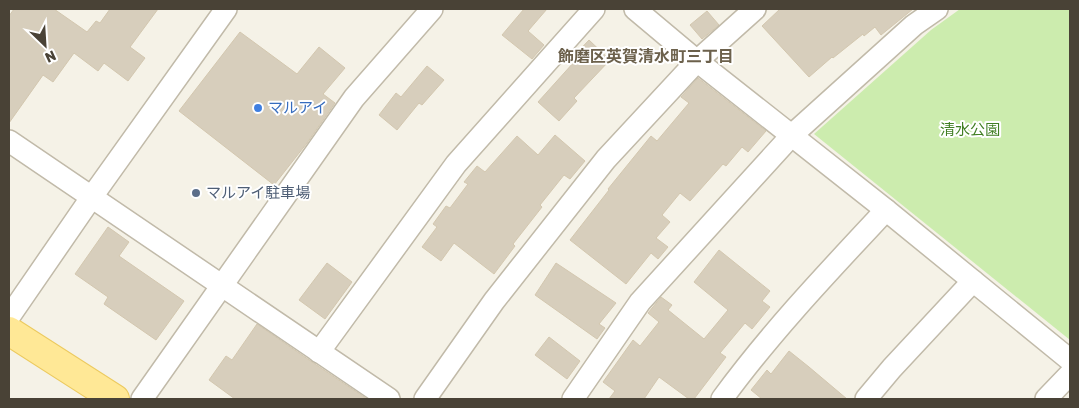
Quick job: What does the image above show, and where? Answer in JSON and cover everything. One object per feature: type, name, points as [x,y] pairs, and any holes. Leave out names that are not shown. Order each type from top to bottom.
[{"type":"main road","points":[[9,331],[115,399]]},
{"type":"street","points":[[9,316],[90,198],[226,9]]},
{"type":"street","points":[[142,399],[354,98],[432,9]]},
{"type":"street","points":[[319,352],[456,164],[594,9]]},
{"type":"street","points":[[635,9],[697,61],[886,210],[1070,360]]},
{"type":"street","points":[[425,399],[494,302],[606,159],[697,61],[755,9]]},
{"type":"street","points":[[573,399],[640,302],[792,135],[914,25],[937,9]]},
{"type":"street","points":[[9,141],[90,198],[389,399]]},
{"type":"street","points":[[722,399],[799,304],[886,210]]},
{"type":"street","points":[[866,399],[892,368],[973,281]]},
{"type":"street","points":[[1046,399],[1070,374]]},
{"type":"green space","name":"清水公園","points":[[960,9],[1069,9],[1070,12],[1070,340],[814,134],[931,30]]},
{"type":"building","points":[[14,9],[54,9],[87,32],[96,21],[100,23],[110,9],[158,9],[130,47],[145,58],[128,81],[104,63],[98,71],[74,53],[53,82],[43,75],[9,123],[9,16]]},
{"type":"building","points":[[524,9],[547,9],[528,31],[544,45],[532,59],[502,35]]},
{"type":"building","points":[[780,9],[913,9],[881,35],[875,27],[864,36],[863,34],[809,77],[762,26]]},
{"type":"building","points":[[707,11],[719,25],[702,39],[690,25]]},
{"type":"building","name":"マルアイ","points":[[240,32],[297,74],[319,47],[345,68],[323,94],[335,103],[274,185],[179,111]]},
{"type":"building","points":[[589,40],[610,60],[574,98],[577,101],[559,121],[538,102],[574,62],[571,59]]},
{"type":"building","points":[[427,66],[444,80],[422,105],[419,103],[397,130],[379,115],[396,93],[401,97]]},
{"type":"building","points":[[698,78],[766,131],[748,152],[742,147],[726,166],[723,164],[690,201],[680,193],[662,215],[670,222],[656,238],[668,247],[658,259],[651,253],[626,284],[570,240],[651,136],[657,141],[689,103],[681,97]]},
{"type":"building","points":[[555,135],[585,161],[570,179],[564,175],[540,205],[542,207],[513,244],[515,246],[494,274],[454,243],[441,261],[422,247],[437,227],[433,224],[446,206],[450,208],[468,184],[464,182],[477,166],[485,172],[517,136],[538,155]]},
{"type":"building","points":[[108,227],[129,242],[119,256],[184,301],[156,340],[104,304],[108,297],[75,274]]},
{"type":"building","points":[[719,250],[770,291],[762,301],[770,307],[752,329],[745,323],[720,353],[726,357],[694,399],[689,399],[659,377],[644,399],[609,399],[615,391],[603,382],[633,340],[640,346],[659,322],[648,313],[661,297],[672,305],[668,310],[704,339],[728,310],[694,282]]},
{"type":"building","points":[[327,263],[352,282],[325,319],[299,300]]},
{"type":"building","points":[[556,263],[616,303],[599,324],[605,328],[597,339],[535,295]]},
{"type":"building","points":[[257,324],[367,399],[235,399],[209,380],[226,356],[232,360]]},
{"type":"building","points":[[549,337],[580,361],[567,379],[535,355]]},
{"type":"building","points":[[789,351],[847,399],[762,399],[751,390],[767,370],[771,374]]},
{"type":"place","name":"マルアイ","points":[[258,108]]},
{"type":"place","name":"マルアイ駐車場","points":[[196,193]]},
{"type":"district","name":"飾磨区英賀清水町三丁目","points":[[646,56]]}]
